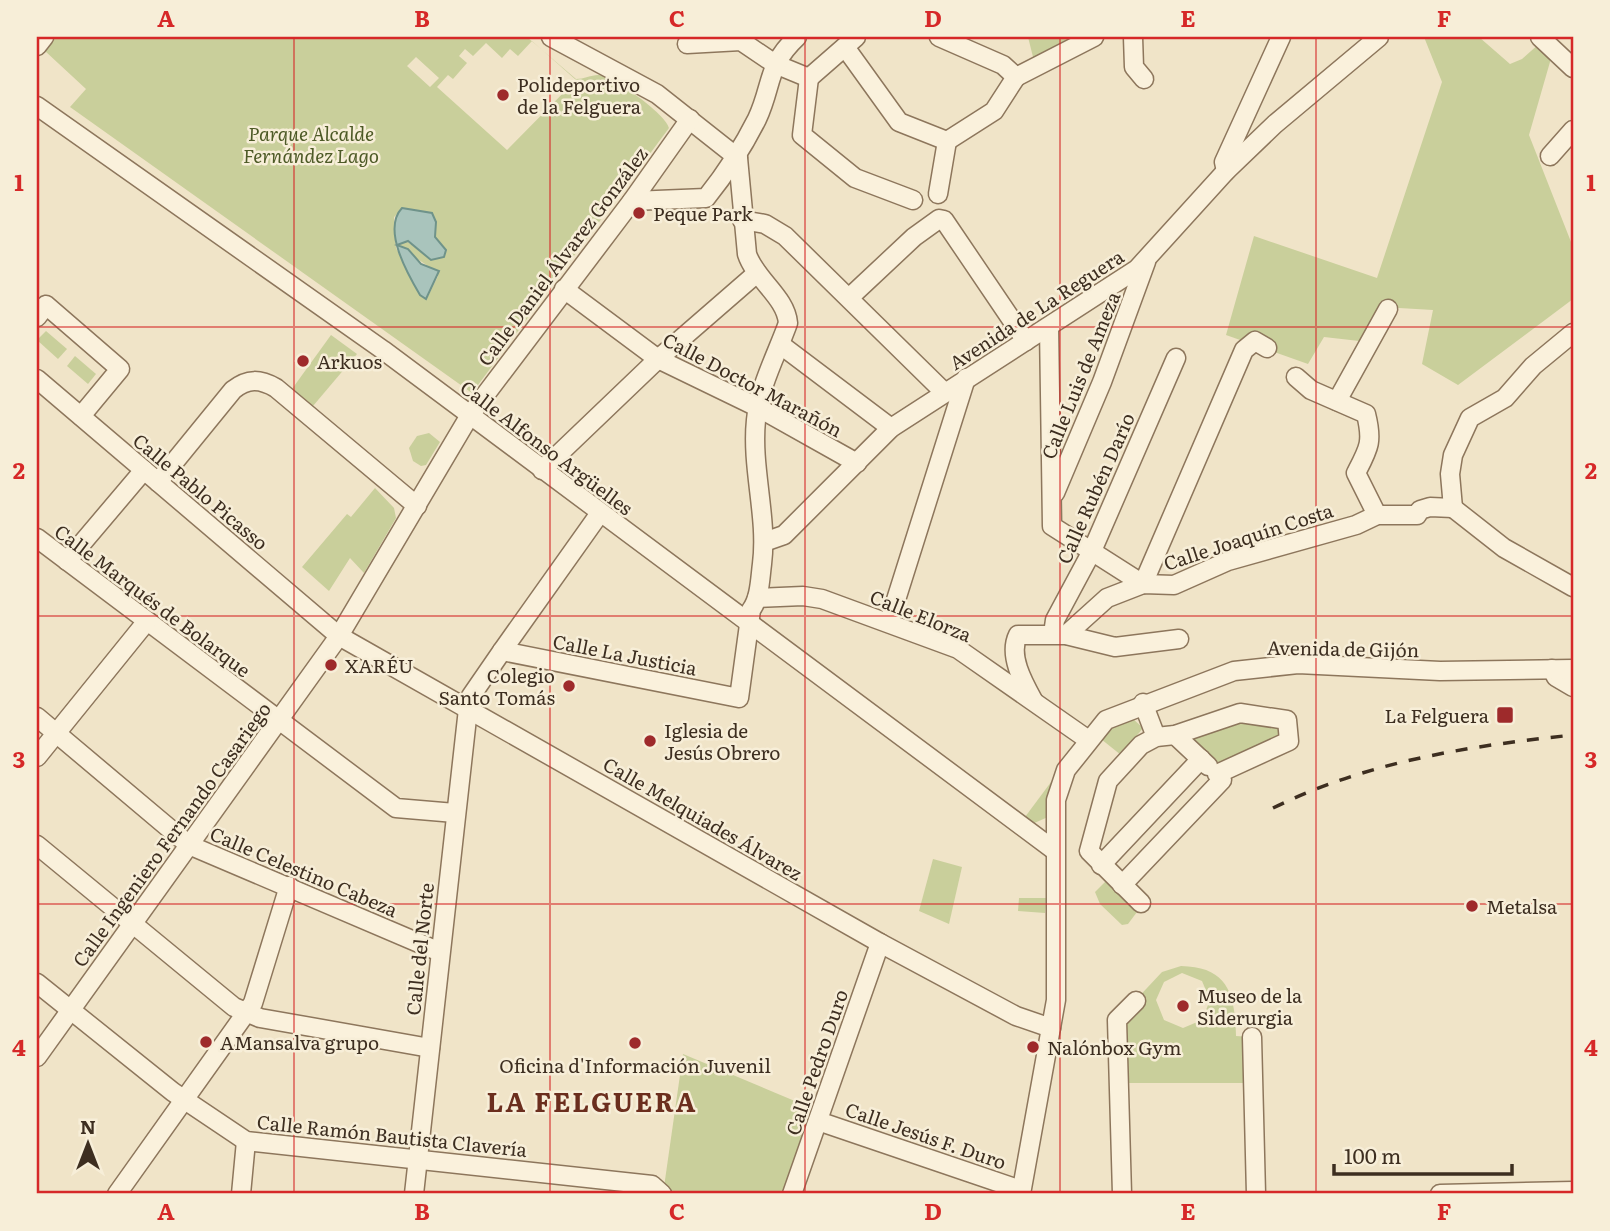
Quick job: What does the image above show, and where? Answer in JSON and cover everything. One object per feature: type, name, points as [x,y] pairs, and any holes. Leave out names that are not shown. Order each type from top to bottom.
[{"type":"street","points":[[37,46],[44,37]]},
{"type":"street","points":[[551,37],[657,94],[737,158],[747,254],[788,317],[781,345],[757,407],[756,473],[764,542],[757,598],[749,624]]},
{"type":"street","points":[[632,201],[706,198],[737,158],[758,117],[779,54],[797,37]]},
{"type":"street","points":[[939,37],[1003,65],[1016,77]]},
{"type":"street","points":[[938,194],[947,141],[994,111],[1016,77],[1094,37]]},
{"type":"street","points":[[1133,37],[1134,67],[1144,79]]},
{"type":"street","points":[[1226,171],[1224,162],[1281,37]]},
{"type":"street","name":"Avenida de La Reguera","points":[[764,542],[784,535],[891,428],[1146,262],[1226,171],[1275,124],[1379,37]]},
{"type":"street","points":[[1540,37],[1573,68]]},
{"type":"street","points":[[687,44],[740,39],[775,64],[809,78]]},
{"type":"street","points":[[913,200],[855,178],[802,135],[809,78],[850,42],[899,122],[947,141]]},
{"type":"street","name":"Calle Alfonso Argüelles","points":[[37,106],[470,415],[1054,850]]},
{"type":"street","name":"Calle Daniel Álvarez González","points":[[339,636],[470,415],[632,201],[690,119]]},
{"type":"street","points":[[1550,156],[1573,130]]},
{"type":"street","points":[[850,297],[914,237],[939,219],[944,220],[1026,341]]},
{"type":"street","points":[[742,220],[765,224],[785,236],[944,392]]},
{"type":"street","name":"Calle Luis de Ameza","points":[[1050,503],[1102,382],[1146,262]]},
{"type":"street","points":[[542,470],[658,359],[757,273]]},
{"type":"street","name":"Calle Doctor Marañón","points":[[564,289],[658,359],[757,407],[857,463]]},
{"type":"street","points":[[37,317],[46,305],[120,369],[81,416]]},
{"type":"street","points":[[1337,401],[1388,309]]},
{"type":"street","points":[[1049,327],[1050,503],[1054,529],[1143,584],[1244,350],[1261,344]]},
{"type":"street","points":[[1569,340],[1533,366],[1505,398],[1470,418],[1453,455],[1450,474],[1452,508],[1504,548],[1573,587]]},
{"type":"street","points":[[781,345],[891,428]]},
{"type":"street","name":"Calle Rubén Darío","points":[[1060,634],[1055,620],[1091,551],[1176,358]]},
{"type":"street","points":[[1296,377],[1311,390],[1366,414],[1371,436],[1370,446],[1356,473],[1377,514]]},
{"type":"street","points":[[889,622],[966,378]]},
{"type":"street","name":"Calle Pablo Picasso","points":[[37,379],[339,636]]},
{"type":"street","points":[[158,482],[233,390],[240,384],[256,380],[276,388],[417,506]]},
{"type":"street","points":[[67,561],[144,470]]},
{"type":"street","name":"Calle Joaquín Costa","points":[[1060,634],[1107,598],[1143,584],[1174,585],[1228,561],[1356,524],[1377,514],[1418,515],[1420,510],[1430,507],[1452,508]]},
{"type":"street","name":"Calle del Norte","points":[[414,1194],[455,813],[471,696],[600,513]]},
{"type":"street","name":"Calle Marqués de Bolarque","points":[[37,538],[278,722],[396,808],[455,813]]},
{"type":"street","name":"Calle Elorza","points":[[757,598],[803,596],[822,599],[958,649],[1087,739]]},
{"type":"street","points":[[37,757],[147,621]]},
{"type":"street","name":"Calle La Justicia","points":[[502,651],[739,698],[749,624]]},
{"type":"street","points":[[1037,706],[1020,677],[1015,637],[1060,634],[1115,648],[1179,639]]},
{"type":"street","name":"Calle Melquiades Álvarez","points":[[339,636],[880,943],[1016,1016],[1051,1028]]},
{"type":"street","name":"Calle Ingeniero Fernando Casariego","points":[[37,1057],[339,636]]},
{"type":"street","name":"Avenida de Gijón","points":[[1021,1192],[1056,1000],[1056,800],[1066,770],[1087,739],[1106,720],[1143,703],[1234,671],[1267,665],[1329,665],[1440,671],[1573,669]]},
{"type":"street","points":[[1552,669],[1556,677],[1573,687]]},
{"type":"street","points":[[1143,703],[1156,737]]},
{"type":"street","points":[[1122,886],[1223,781],[1289,741],[1287,720],[1240,713],[1175,735],[1156,737],[1141,745],[1108,781],[1089,851],[1101,865],[1122,886],[1141,903]]},
{"type":"street","name":"Calle Celestino Cabeza","points":[[37,717],[189,845],[440,952]]},
{"type":"street","points":[[1175,735],[1223,781]]},
{"type":"street","points":[[1101,865],[1201,759]]},
{"type":"street","points":[[1025,829],[1047,824],[1055,818]]},
{"type":"street","points":[[37,845],[234,1007],[260,1018],[430,1048]]},
{"type":"street","points":[[117,1194],[253,1003],[289,887]]},
{"type":"street","name":"Calle Pedro Duro","points":[[792,1194],[880,943]]},
{"type":"street","name":"Calle Ramón Bautista Clavería","points":[[37,983],[184,1099],[246,1141],[652,1185],[663,1194]]},
{"type":"street","points":[[1122,1194],[1117,1020],[1136,1000]]},
{"type":"street","points":[[1252,1037],[1256,1194]]},
{"type":"street","name":"Calle Jesús F. Duro","points":[[818,1121],[1021,1192]]},
{"type":"street","points":[[241,1194],[246,1141]]},
{"type":"street","points":[[1440,1194],[1573,1191]]},
{"type":"green space","name":"Parque Alcalde Fernández Lago","points":[[56,37],[527,37],[532,41],[518,56],[510,49],[502,58],[486,43],[473,56],[465,49],[459,56],[467,63],[453,79],[448,75],[437,87],[507,150],[576,80],[542,50],[576,79],[598,75],[615,81],[659,114],[669,128],[472,393],[70,107],[86,89],[45,51]],"holes":[[[416,57],[439,78],[430,87],[407,66]],[[404,208],[432,213],[436,222],[435,237],[446,250],[445,256],[434,258],[406,241],[397,245],[438,276],[428,296],[422,297],[396,248],[394,217]]]},
{"type":"green space","points":[[1028,37],[1086,37],[1034,61]]},
{"type":"green space","points":[[1424,37],[1479,37],[1510,64],[1522,59],[1540,43],[1552,55],[1529,135],[1573,247],[1573,299],[1458,385],[1422,364],[1433,310],[1382,307],[1368,342],[1324,337],[1308,364],[1226,335],[1254,236],[1377,278],[1442,82]]},
{"type":"green space","points":[[46,331],[67,349],[58,359],[37,340]]},
{"type":"green space","points":[[331,335],[357,354],[313,406],[292,389]]},
{"type":"green space","points":[[75,356],[96,374],[88,384],[67,366]]},
{"type":"green space","points":[[429,433],[440,442],[426,465],[421,466],[413,461],[409,448],[417,436]]},
{"type":"green space","points":[[375,488],[394,508],[396,518],[364,573],[350,558],[329,591],[302,567],[347,514],[351,517]]},
{"type":"green space","points":[[1241,716],[1283,722],[1285,740],[1219,769],[1191,744],[1190,733]]},
{"type":"green space","points":[[1132,718],[1143,728],[1121,755],[1101,739],[1111,728]]},
{"type":"green space","points":[[1057,774],[1048,817],[1032,824],[1025,817]]},
{"type":"green space","points":[[933,859],[962,867],[949,924],[919,911]]},
{"type":"green space","points":[[1109,878],[1140,908],[1128,924],[1122,925],[1100,904],[1095,892]]},
{"type":"green space","points":[[1019,898],[1046,898],[1045,913],[1018,911]]},
{"type":"green space","name":"Museo de la Siderurgia","points":[[1181,966],[1197,968],[1210,972],[1226,986],[1234,1008],[1236,1036],[1252,1037],[1253,1083],[1118,1083],[1117,1020],[1162,972]],"holes":[[[1182,973],[1202,981],[1210,1000],[1202,1020],[1183,1028],[1164,1020],[1156,1000],[1164,982]]]},
{"type":"green space","points":[[683,1054],[821,1112],[792,1194],[663,1194]]},
{"type":"water","points":[[402,208],[432,213],[436,222],[435,237],[446,250],[444,257],[431,260],[408,241],[397,245],[396,217]]},
{"type":"water","points":[[397,245],[408,249],[421,264],[439,271],[426,299],[420,295],[409,275]]},
{"type":"railway","points":[[1273,808],[1346,778],[1383,767],[1496,744],[1573,735]]},
{"type":"place","name":"Polideportivo de la Felguera","points":[[503,95]]},
{"type":"place","name":"Peque Park","points":[[639,213]]},
{"type":"place","name":"Arkuos","points":[[303,361]]},
{"type":"place","name":"XARÉU","points":[[331,665]]},
{"type":"place","name":"Colegio Santo Tomás","points":[[569,686]]},
{"type":"place","name":"La Felguera","points":[[1505,715]]},
{"type":"place","name":"Iglesia de Jesús Obrero","points":[[650,741]]},
{"type":"place","name":"Metalsa","points":[[1472,906]]},
{"type":"place","name":"Museo de la Siderurgia","points":[[1183,1006]]},
{"type":"place","name":"AMansalva grupo","points":[[206,1042]]},
{"type":"place","name":"Oficina d'Información Juvenil","points":[[635,1043]]},
{"type":"place","name":"Nalónbox Gym","points":[[1033,1047]]},
{"type":"district","name":"LA FELGUERA","points":[[592,1100]]}]
